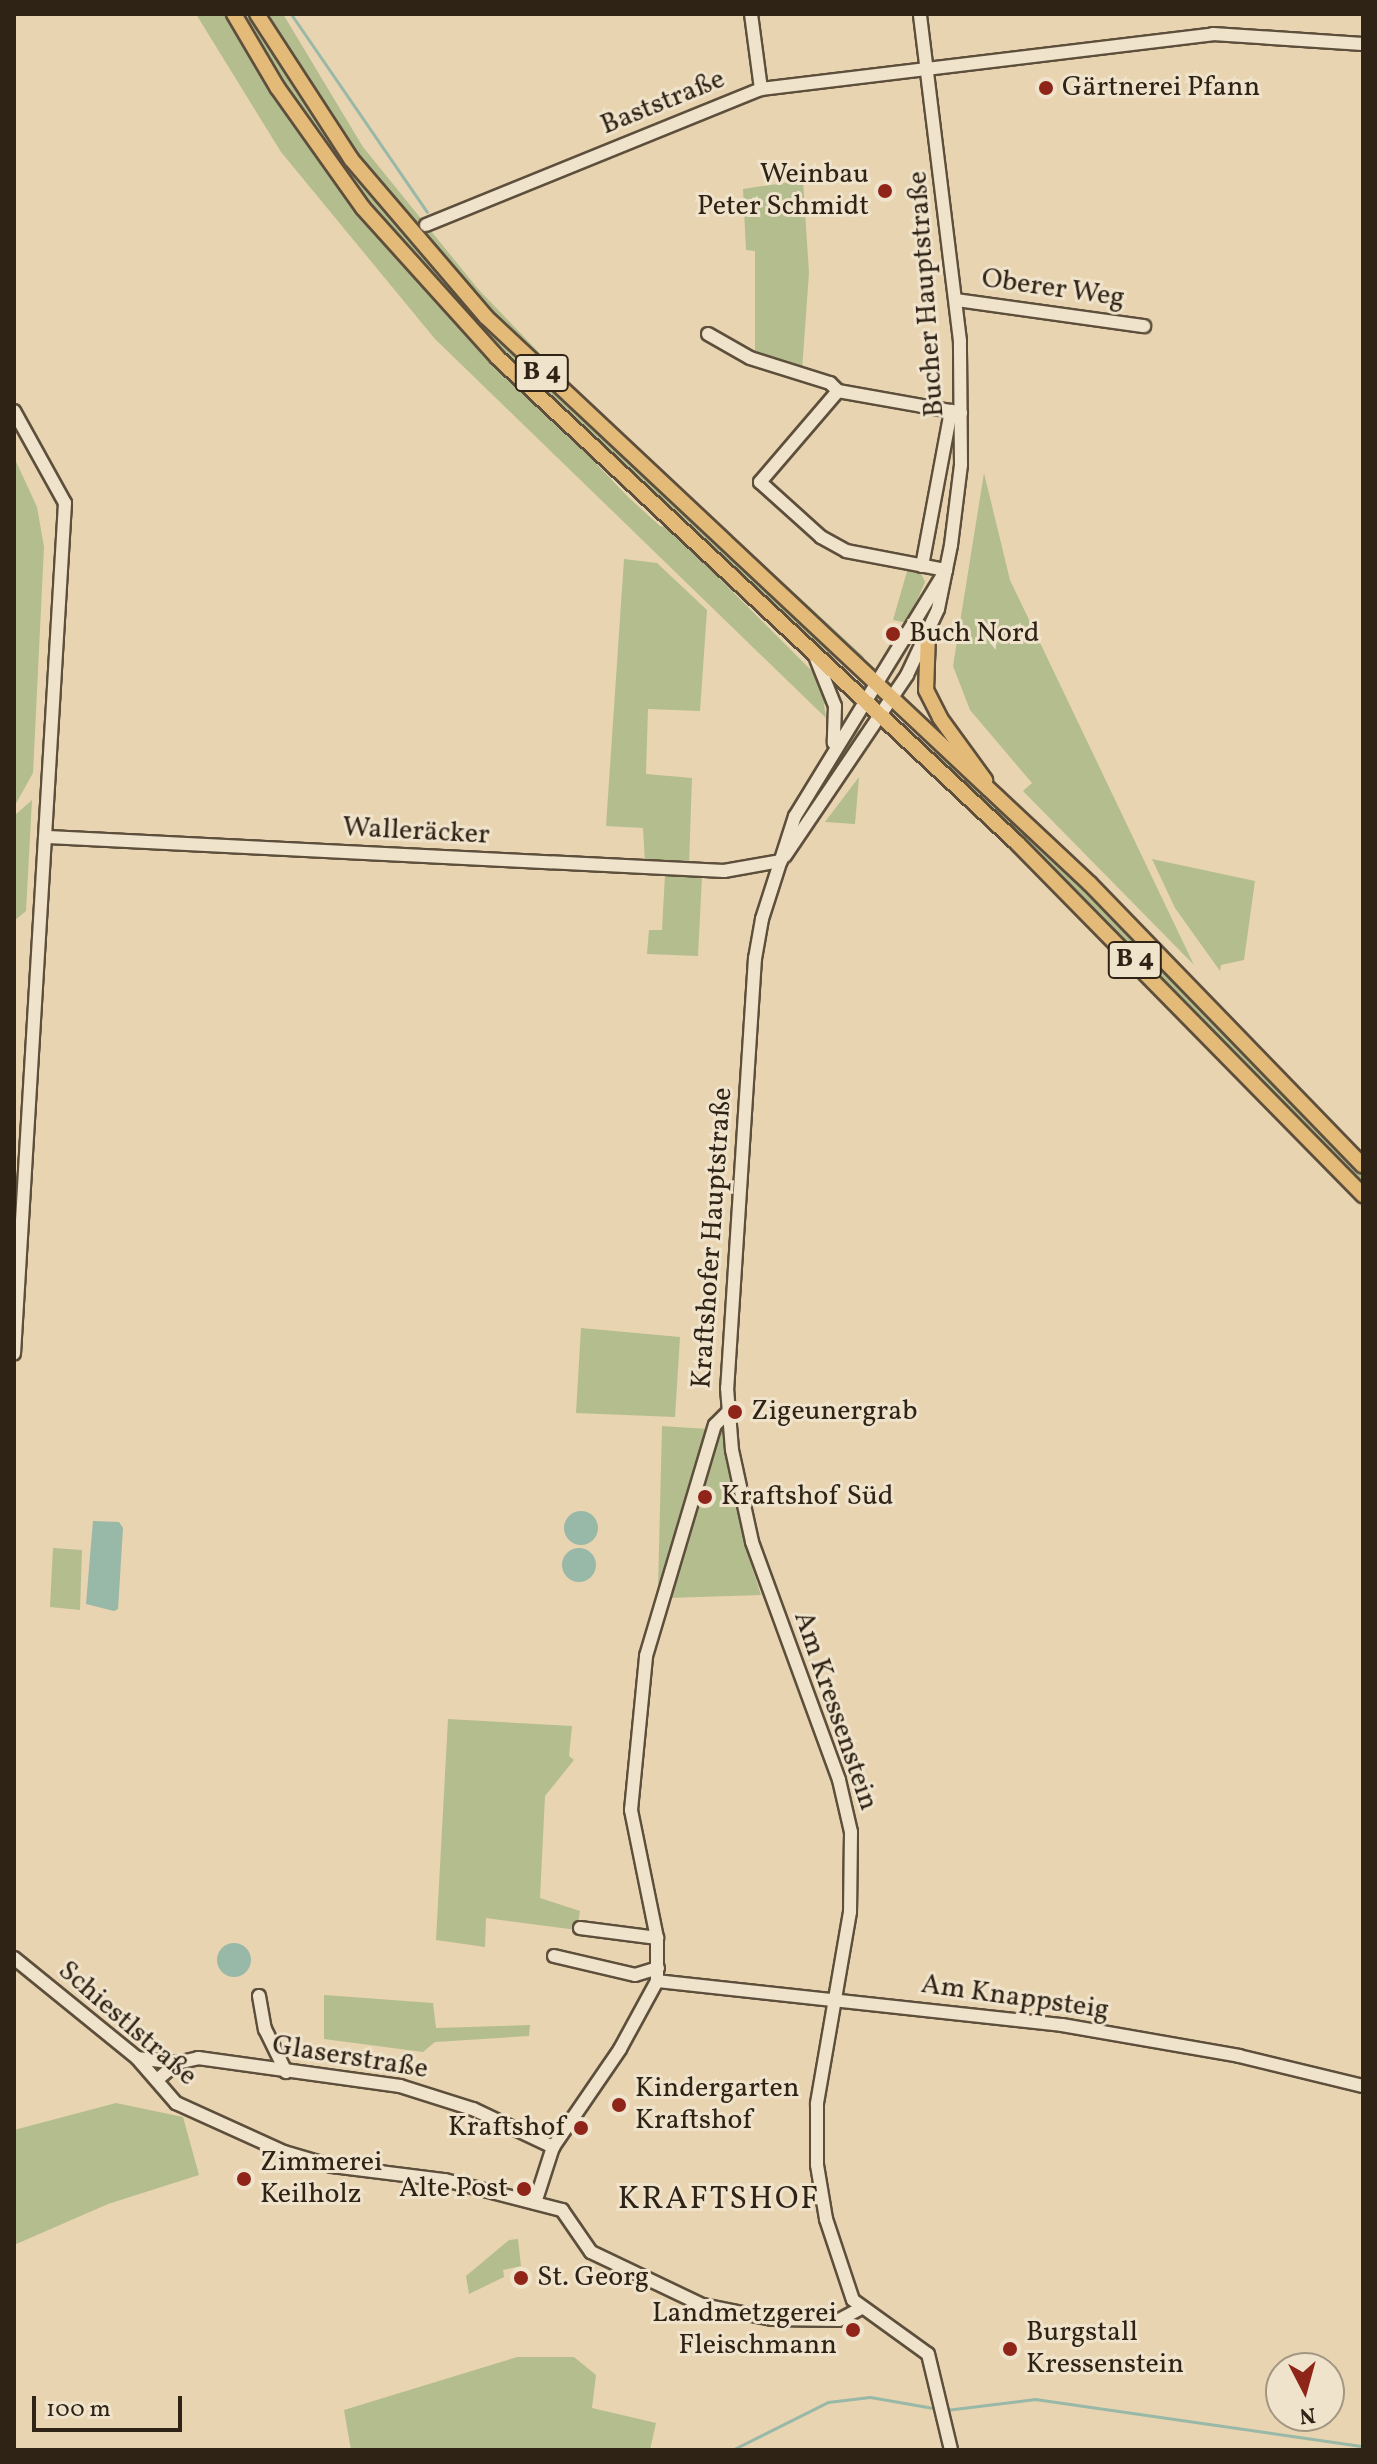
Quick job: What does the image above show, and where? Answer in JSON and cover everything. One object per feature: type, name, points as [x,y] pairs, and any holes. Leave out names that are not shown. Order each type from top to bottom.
[{"type":"main road","name":"B 4","points":[[234,14],[340,177],[425,281],[574,433],[1090,914],[1363,1195]]},
{"type":"main road","name":"B 4","points":[[257,14],[351,159],[450,279],[556,387],[1108,902],[1363,1166]]},
{"type":"main road","name":"B 4","points":[[928,634],[926,690],[993,794]]},
{"type":"street","points":[[751,14],[761,89]]},
{"type":"street","name":"Bucher Hauptstraße","points":[[882,717],[928,634],[946,570],[961,465],[956,412],[956,300],[930,70],[920,14]]},
{"type":"street","name":"Baststraße","points":[[426,225],[761,89],[1213,34],[1363,44]]},
{"type":"street","name":"Oberer Weg","points":[[956,300],[1144,326]]},
{"type":"street","points":[[708,334],[750,358],[830,383],[838,391],[956,412]]},
{"type":"street","points":[[838,391],[760,482],[821,537],[846,551],[946,570]]},
{"type":"street","points":[[14,411],[65,503],[48,837],[14,1353]]},
{"type":"street","name":"Bucher Hauptstraße","points":[[922,566],[956,412]]},
{"type":"street","name":"Bucher Hauptstraße","points":[[866,703],[946,570]]},
{"type":"street","points":[[815,656],[835,706],[833,750]]},
{"type":"street","name":"Kraftshofer Hauptstraße","points":[[657,1975],[657,1938],[631,1810],[646,1656],[715,1425],[728,1412],[756,947],[795,816],[833,750],[866,703]]},
{"type":"street","name":"Kraftshofer Hauptstraße","points":[[781,861],[882,717]]},
{"type":"street","name":"Walleräcker","points":[[48,837],[724,871],[781,861]]},
{"type":"street","name":"Am Kressenstein","points":[[728,1412],[752,1542],[848,1813],[853,1886],[817,2104],[817,2165],[833,2246],[845,2284],[862,2308]]},
{"type":"street","points":[[580,1928],[657,1938]]},
{"type":"street","points":[[554,1956],[635,1975],[657,1975],[620,2049],[553,2147],[535,2203],[562,2210],[591,2252],[702,2305],[772,2319],[839,2320],[862,2308],[921,2345],[933,2363],[951,2450]]},
{"type":"street","name":"Schiestlstraße","points":[[14,1958],[137,2058],[176,2103],[284,2152],[332,2166],[445,2180],[535,2203]]},
{"type":"street","name":"Am Knappsteig","points":[[657,1975],[834,2000],[1062,2025],[1239,2056],[1363,2086]]},
{"type":"street","points":[[259,1996],[265,2029],[286,2072]]},
{"type":"street","name":"Glaserstraße","points":[[137,2058],[177,2063],[198,2058],[400,2086],[473,2109],[553,2147]]},
{"type":"street","points":[[158,2079],[177,2063]]},
{"type":"green space","points":[[196,14],[227,14],[379,235],[628,497],[660,526],[668,527],[816,675],[830,703],[824,704],[826,718],[435,339],[281,152]]},
{"type":"green space","points":[[241,14],[251,14],[329,136],[432,266],[586,422],[853,675],[688,530],[511,363],[353,184]]},
{"type":"green space","points":[[264,14],[283,14],[363,147],[478,289],[572,387],[864,657],[861,661],[516,339],[428,245],[348,144]]},
{"type":"green space","points":[[803,180],[809,273],[802,370],[755,355],[755,251],[746,250],[743,189]]},
{"type":"green space","points":[[14,457],[37,507],[44,547],[33,773],[14,807]]},
{"type":"green space","points":[[984,473],[1010,580],[1194,965],[1023,791],[1032,783],[970,710],[953,666]]},
{"type":"green space","points":[[624,559],[657,563],[707,610],[700,711],[648,709],[646,774],[692,778],[689,865],[645,862],[643,828],[606,826]]},
{"type":"green space","points":[[908,568],[920,571],[925,582],[907,623],[893,620]]},
{"type":"green space","points":[[855,727],[860,732],[807,808],[807,805]]},
{"type":"green space","points":[[907,727],[1074,876],[1363,1172],[1363,1185],[1069,884]]},
{"type":"green space","points":[[859,777],[855,824],[825,822]]},
{"type":"green space","points":[[32,800],[26,911],[14,921],[14,816]]},
{"type":"green space","points":[[1152,859],[1255,881],[1244,960],[1221,965],[1220,971],[1175,908]]},
{"type":"green space","points":[[665,874],[702,876],[698,956],[647,954],[649,930],[662,930]]},
{"type":"green space","points":[[581,1328],[680,1337],[675,1417],[576,1413]]},
{"type":"green space","points":[[662,1426],[708,1429],[658,1590]]},
{"type":"green space","points":[[721,1428],[744,1542],[761,1595],[667,1598]]},
{"type":"green space","points":[[53,1548],[82,1550],[80,1610],[50,1607]]},
{"type":"green space","points":[[448,1719],[572,1726],[569,1756],[574,1760],[545,1796],[540,1898],[580,1911],[577,1930],[486,1918],[485,1947],[436,1940]]},
{"type":"green space","points":[[324,1995],[433,2003],[436,2028],[530,2025],[529,2036],[435,2042],[423,2052],[324,2039]]},
{"type":"green space","points":[[116,2103],[183,2117],[199,2175],[108,2204],[14,2245],[14,2130]]},
{"type":"green space","points":[[518,2239],[521,2266],[503,2270],[504,2277],[469,2294],[466,2276],[509,2240]]},
{"type":"green space","points":[[517,2357],[574,2357],[596,2375],[592,2408],[656,2423],[650,2450],[351,2450],[344,2410]]},
{"type":"shaded area","points":[[581,1511],[593,1516],[598,1528],[593,1540],[581,1545],[569,1540],[564,1528],[569,1516]]},
{"type":"shaded area","points":[[93,1521],[119,1522],[123,1528],[118,1609],[114,1611],[86,1604]]},
{"type":"shaded area","points":[[579,1548],[591,1553],[596,1565],[591,1577],[579,1582],[567,1577],[562,1565],[567,1553]]},
{"type":"shaded area","points":[[234,1943],[246,1948],[251,1960],[246,1972],[234,1977],[222,1972],[217,1960],[222,1948]]},
{"type":"waterway","points":[[291,14],[427,212]]},
{"type":"waterway","points":[[732,2450],[828,2402],[870,2397],[939,2409]]},
{"type":"waterway","points":[[946,2410],[1035,2399],[1363,2446]]},
{"type":"place","name":"Gärtnerei Pfann","points":[[1046,88]]},
{"type":"place","name":"Weinbau Peter Schmidt","points":[[885,191]]},
{"type":"place","name":"Buch Nord","points":[[893,634]]},
{"type":"place","name":"Zigeunergrab","points":[[735,1412]]},
{"type":"place","name":"Kraftshof Süd","points":[[705,1497]]},
{"type":"place","name":"Kindergarten Kraftshof","points":[[619,2105]]},
{"type":"place","name":"Kraftshof","points":[[581,2128]]},
{"type":"place","name":"Zimmerei Keilholz","points":[[244,2179]]},
{"type":"place","name":"Alte Post","points":[[524,2189]]},
{"type":"place","name":"St. Georg","points":[[521,2278]]},
{"type":"place","name":"Landmetzgerei Fleischmann","points":[[853,2330]]},
{"type":"place","name":"Burgstall Kressenstein","points":[[1010,2349]]},
{"type":"district","name":"KRAFTSHOF","points":[[719,2200]]}]
